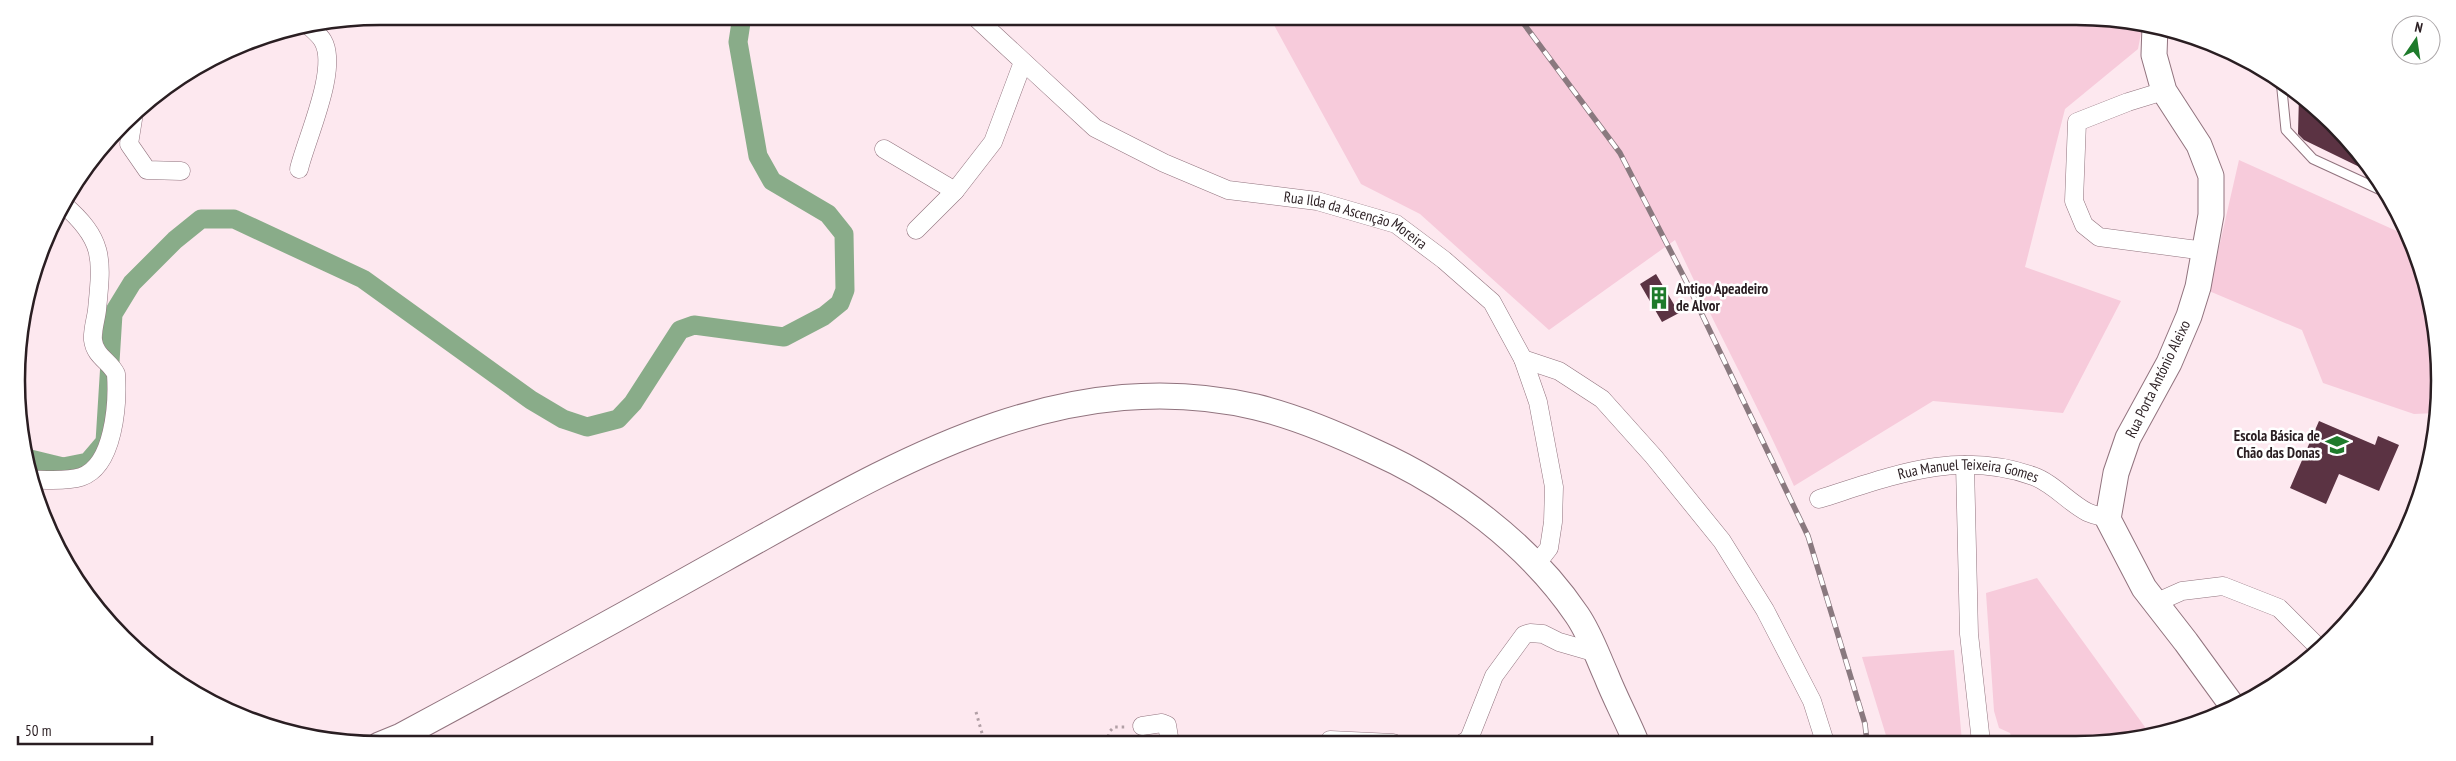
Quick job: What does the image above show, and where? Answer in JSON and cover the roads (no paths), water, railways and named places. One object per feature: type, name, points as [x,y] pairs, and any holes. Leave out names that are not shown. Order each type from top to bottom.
[{"type":"main road","name":"Rua Porta António Aleixo","points":[[2108,518],[2116,473],[2128,438],[2169,363],[2189,316],[2198,287],[2211,215],[2211,176],[2199,145],[2164,91],[2154,54],[2154,34]]},
{"type":"main road","points":[[401,736],[563,649],[873,476],[962,436],[1014,417],[1084,402],[1139,397],[1197,398],[1254,407],[1317,425],[1385,456],[1445,490],[1498,528],[1535,566],[1578,616],[1597,653],[1633,736]]},
{"type":"main road","points":[[2108,518],[2144,588],[2229,701]]},
{"type":"street","name":"Rua Ilda da Ascenção Moreira","points":[[984,25],[1095,128],[1164,164],[1228,190],[1317,202],[1396,224],[1444,260],[1492,302],[1523,359],[1538,402],[1554,487],[1553,522],[1549,548],[1535,566]]},
{"type":"street","points":[[299,169],[326,82],[327,55],[323,41],[314,31]]},
{"type":"street","points":[[916,230],[955,191],[994,142],[1023,62]]},
{"type":"street","points":[[2164,91],[2128,102],[2077,122],[2074,201],[2084,225],[2099,237],[2205,251]]},
{"type":"street","points":[[132,126],[129,144],[147,170],[180,171]]},
{"type":"street","points":[[884,150],[955,191]]},
{"type":"street","points":[[39,480],[80,477],[95,469],[103,460],[110,442],[117,383],[109,364],[98,356],[93,340],[101,275],[99,253],[93,235],[69,210]]},
{"type":"street","points":[[1523,359],[1559,372],[1602,399],[1654,457],[1722,541],[1765,610],[1812,701],[1823,736]]},
{"type":"street","points":[[1965,465],[1969,634],[1980,736]]},
{"type":"street","name":"Rua Manuel Teixeira Gomes","points":[[1819,499],[1923,467],[1965,465],[2003,467],[2036,477],[2087,512],[2108,518]]},
{"type":"street","points":[[2155,603],[2182,591],[2223,586],[2279,608],[2315,644]]},
{"type":"street","points":[[1471,736],[1494,676],[1524,635],[1530,632],[1543,634],[1559,642],[1597,653]]},
{"type":"street","points":[[1142,726],[1167,724],[1169,736]]},
{"type":"lane","points":[[2282,91],[2286,130],[2312,159],[2374,187]]},
{"type":"waterway","points":[[34,460],[63,467],[88,462],[105,442],[113,314],[132,283],[175,240],[201,219],[234,219],[363,279],[531,400],[563,419],[587,427],[618,419],[633,403],[680,330],[694,325],[784,337],[824,316],[840,303],[845,290],[844,234],[828,214],[772,181],[758,156],[738,42],[741,25]]},
{"type":"railway","points":[[1525,25],[1620,153],[1686,281],[1808,536],[1865,724],[1866,736]]},
{"type":"place","name":"Antigo Apeadeiro de Alvor","points":[[1659,298]]},
{"type":"place","name":"Escola Básica de Chão das Donas","points":[[2337,445]]}]
